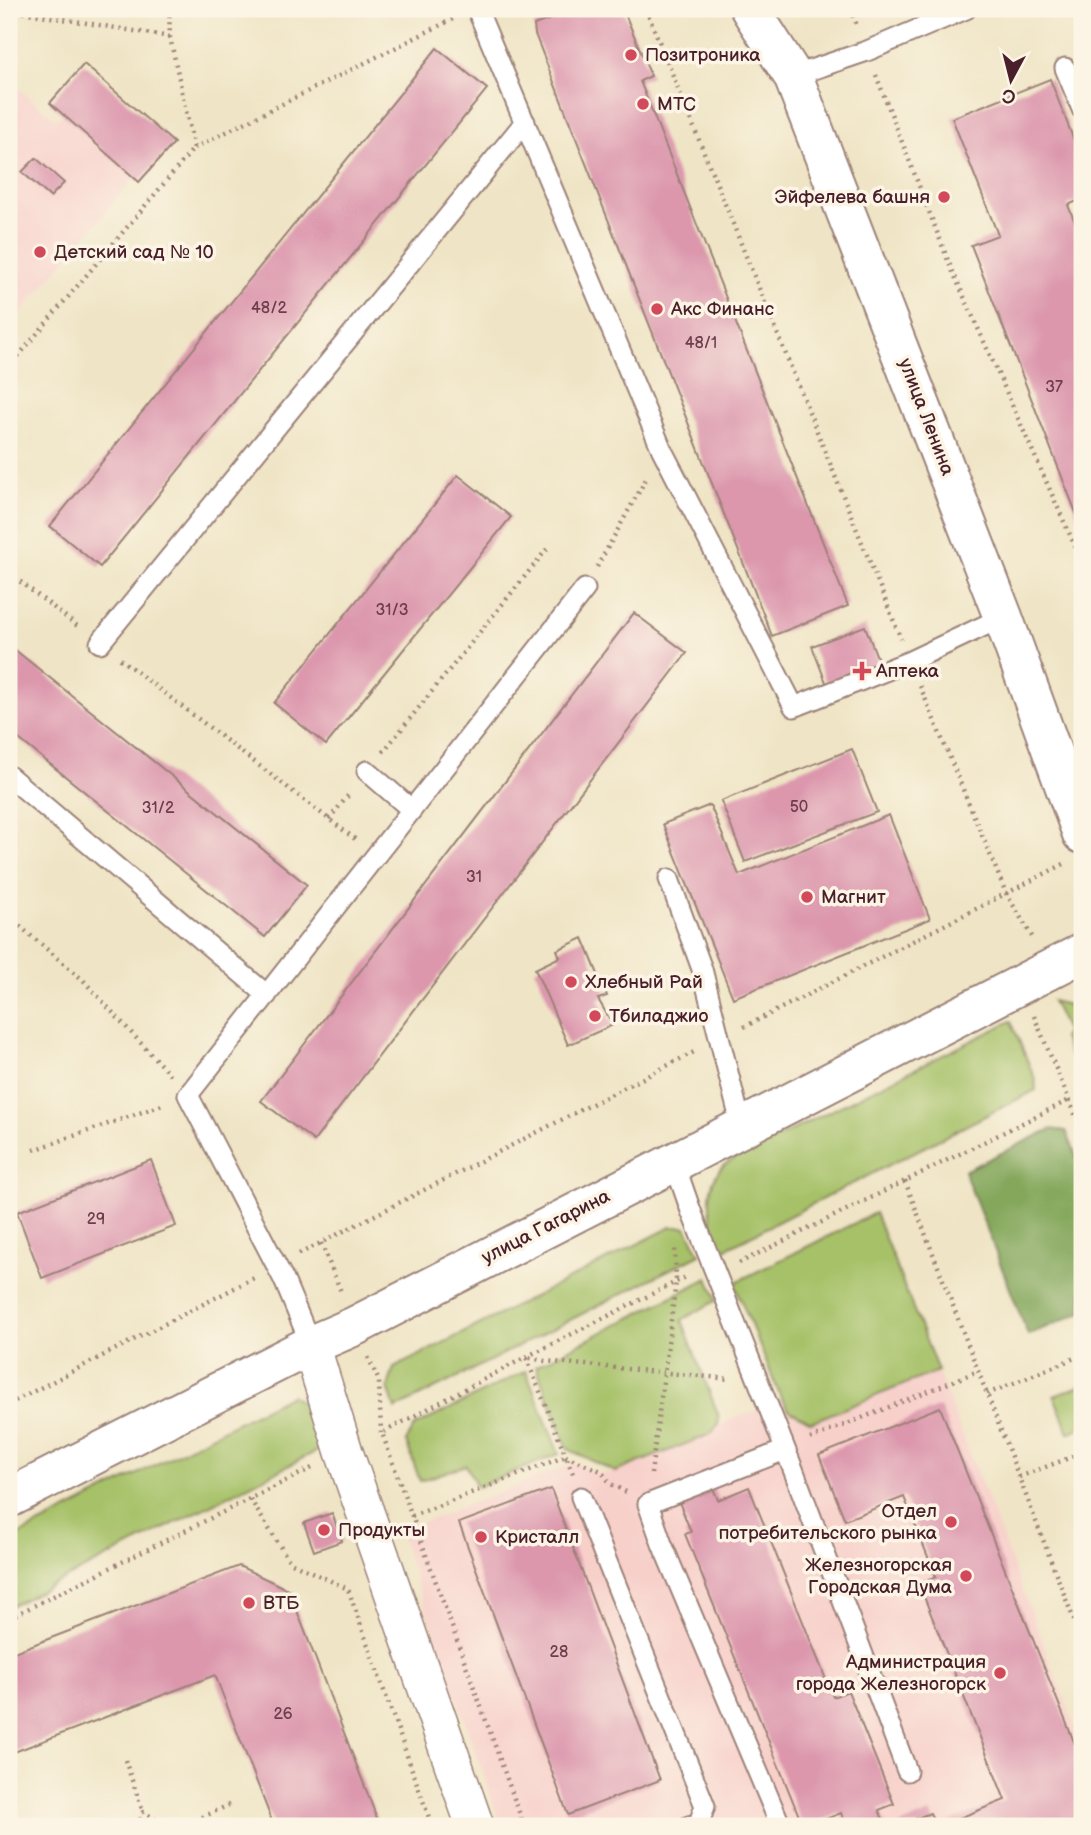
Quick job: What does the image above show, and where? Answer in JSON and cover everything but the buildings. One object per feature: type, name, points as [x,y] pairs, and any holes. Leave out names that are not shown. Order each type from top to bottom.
[{"type":"main road","name":"улица Ленина","points":[[750,9],[793,76],[1003,617],[1077,848]]},
{"type":"main road","name":"улица Гагарина","points":[[9,1498],[311,1345],[679,1178],[742,1128],[1066,960]]},
{"type":"street","points":[[311,1345],[344,1452],[475,1826]]},
{"type":"lane","points":[[793,76],[867,51],[966,9]]},
{"type":"lane","points":[[469,12],[525,122],[662,450],[794,707],[910,661],[1003,617]]},
{"type":"lane","points":[[1065,68],[1082,109]]},
{"type":"lane","points":[[100,643],[525,122]]},
{"type":"lane","points":[[311,1345],[277,1266],[188,1095],[585,589]]},
{"type":"lane","points":[[367,771],[412,810]]},
{"type":"lane","points":[[9,776],[267,995]]},
{"type":"lane","points":[[668,879],[702,969],[742,1128]]},
{"type":"lane","points":[[679,1178],[908,1772]]},
{"type":"lane","points":[[779,1822],[662,1544],[648,1503],[785,1450]]},
{"type":"lane","points":[[581,1497],[705,1806],[696,1825]]},
{"type":"path","points":[[169,9],[170,37],[194,148]]},
{"type":"path","points":[[646,9],[1006,893],[1066,960],[1031,1008],[1082,1131]]},
{"type":"path","points":[[850,9],[949,263],[1082,562]]},
{"type":"path","points":[[9,10],[170,37]]},
{"type":"path","points":[[9,367],[194,148],[469,12]]},
{"type":"path","points":[[585,589],[662,450]]},
{"type":"path","points":[[329,819],[547,549]]},
{"type":"path","points":[[9,573],[376,856]]},
{"type":"path","points":[[732,1033],[1006,893],[1077,848]]},
{"type":"path","points":[[9,917],[83,980],[188,1095],[34,1150]]},
{"type":"path","points":[[9,1404],[707,1046]]},
{"type":"path","points":[[9,1618],[382,1433],[712,1264],[736,1264],[1069,1100]]},
{"type":"path","points":[[412,1516],[566,1457],[601,1471],[611,1484],[648,1503],[676,1282],[679,1178]]},
{"type":"path","points":[[905,1181],[1082,1641]]},
{"type":"path","points":[[321,1243],[379,1381],[382,1433],[524,1826]]},
{"type":"path","points":[[987,1394],[1082,1355]]},
{"type":"path","points":[[526,1357],[759,1382]]},
{"type":"path","points":[[526,1357],[581,1497],[611,1484]]},
{"type":"path","points":[[785,1450],[978,1371]]},
{"type":"path","points":[[1019,1477],[1082,1453]]},
{"type":"path","points":[[250,1499],[290,1562],[348,1589],[432,1826]]},
{"type":"path","points":[[125,1760],[143,1812],[138,1826]]},
{"type":"path","points":[[183,1826],[231,1804]]},
{"type":"path","points":[[143,1812],[168,1826]]},
{"type":"shaded area","name":"Детский сад № 10","points":[[9,81],[55,119],[64,115],[134,178],[9,327]]},
{"type":"shaded area","name":"Администрация города Железногорск","points":[[938,1372],[1082,1744],[1082,1826],[501,1826],[399,1532],[575,1463],[597,1474],[615,1472],[711,1434],[718,1425],[781,1400],[788,1411],[810,1423]]},
{"type":"green space","points":[[1052,1001],[1082,1011],[1082,1085],[1063,1038],[1067,1032]]},
{"type":"green space","points":[[1011,1021],[1035,1079],[1036,1090],[719,1252],[711,1220],[710,1197],[716,1176],[724,1165]]},
{"type":"green space","points":[[1051,1129],[1066,1131],[1082,1170],[1082,1312],[1028,1335],[964,1171]]},
{"type":"green space","points":[[875,1213],[938,1371],[811,1422],[789,1410],[781,1398],[734,1283]]},
{"type":"green space","points":[[671,1227],[686,1227],[700,1254],[395,1409],[388,1387],[394,1368]]},
{"type":"green space","points":[[708,1278],[717,1300],[682,1320],[719,1417],[718,1425],[711,1434],[615,1472],[568,1449],[536,1366]]},
{"type":"green space","points":[[526,1371],[559,1454],[477,1487],[466,1465],[420,1481],[406,1441],[415,1426]]},
{"type":"green space","points":[[1082,1385],[1082,1427],[1069,1433],[1054,1396]]},
{"type":"green space","points":[[291,1395],[313,1411],[331,1444],[9,1607],[9,1540]]},
{"type":"place","name":"Позитроника","points":[[631,55]]},
{"type":"place","name":"МТС","points":[[643,104]]},
{"type":"place","name":"Эйфелева башня","points":[[944,197]]},
{"type":"place","name":"Детский сад № 10","points":[[40,252]]},
{"type":"place","name":"Акс Финанс","points":[[657,309]]},
{"type":"place","name":"Аптека","points":[[862,671]]},
{"type":"place","name":"Магнит","points":[[807,897]]},
{"type":"place","name":"Хлебный Рай","points":[[571,982]]},
{"type":"place","name":"Тбиладжио","points":[[595,1016]]},
{"type":"place","name":"Отдел потребительского рынка","points":[[951,1522]]},
{"type":"place","name":"Продукты","points":[[324,1530]]},
{"type":"place","name":"Кристалл","points":[[481,1537]]},
{"type":"place","name":"Железногорская Городская Дума","points":[[966,1576]]},
{"type":"place","name":"ВТБ","points":[[249,1603]]},
{"type":"place","name":"Администрация города Железногорск","points":[[1000,1673]]}]
